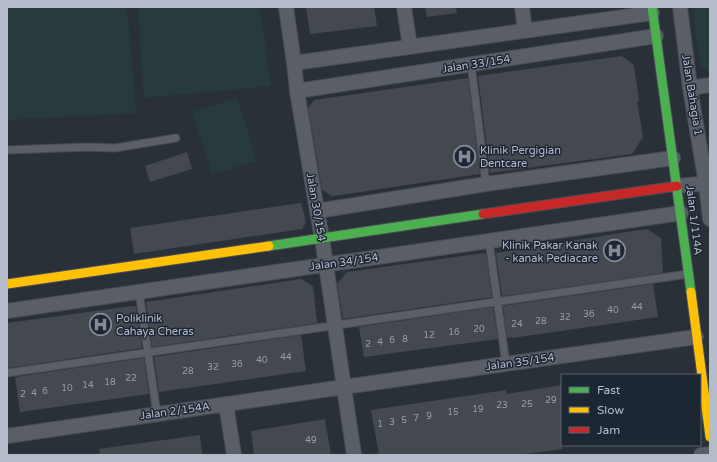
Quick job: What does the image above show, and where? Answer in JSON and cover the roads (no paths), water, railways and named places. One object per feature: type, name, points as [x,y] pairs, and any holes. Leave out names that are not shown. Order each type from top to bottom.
[{"type":"street","name":"Jalan 30/154","points":[[286,7],[297,91],[316,211],[322,238],[354,455]]},
{"type":"street","points":[[404,7],[410,47]]},
{"type":"street","points":[[522,7],[525,31]]},
{"type":"street","name":"Jalan Bahagia 1","points":[[680,7],[690,88],[708,183],[710,219]]},
{"type":"street","points":[[294,63],[525,31],[652,10]]},
{"type":"street","name":"Jalan 1/114A","points":[[652,10],[681,213],[710,437]]},
{"type":"street","name":"Jalan 33/154","points":[[297,91],[656,36]]},
{"type":"street","points":[[690,88],[710,85]]},
{"type":"street","points":[[316,211],[486,184],[673,158]]},
{"type":"street","points":[[7,284],[677,186],[708,183]]},
{"type":"street","name":"Jalan 34/154","points":[[7,311],[681,213]]},
{"type":"street","name":"Jalan 35/154","points":[[344,387],[696,337]]},
{"type":"street","name":"Jalan 2/154A","points":[[7,436],[344,387]]},
{"type":"street","points":[[226,404],[234,455]]},
{"type":"street","points":[[701,455],[710,454]]},
{"type":"lane","points":[[471,64],[486,184]]},
{"type":"lane","points":[[7,150],[88,147],[115,148],[176,138]]},
{"type":"lane","points":[[489,241],[506,364]]},
{"type":"lane","points":[[7,373],[688,274]]},
{"type":"lane","points":[[138,292],[157,414]]},
{"type":"place","name":"Klinik Pergigian Dentcare","points":[[464,156]]},
{"type":"place","name":"Klinik Pakar Kanak - kanak Pediacare","points":[[614,251]]},
{"type":"place","name":"Poliklinik Cahaya Cheras","points":[[100,324]]}]
